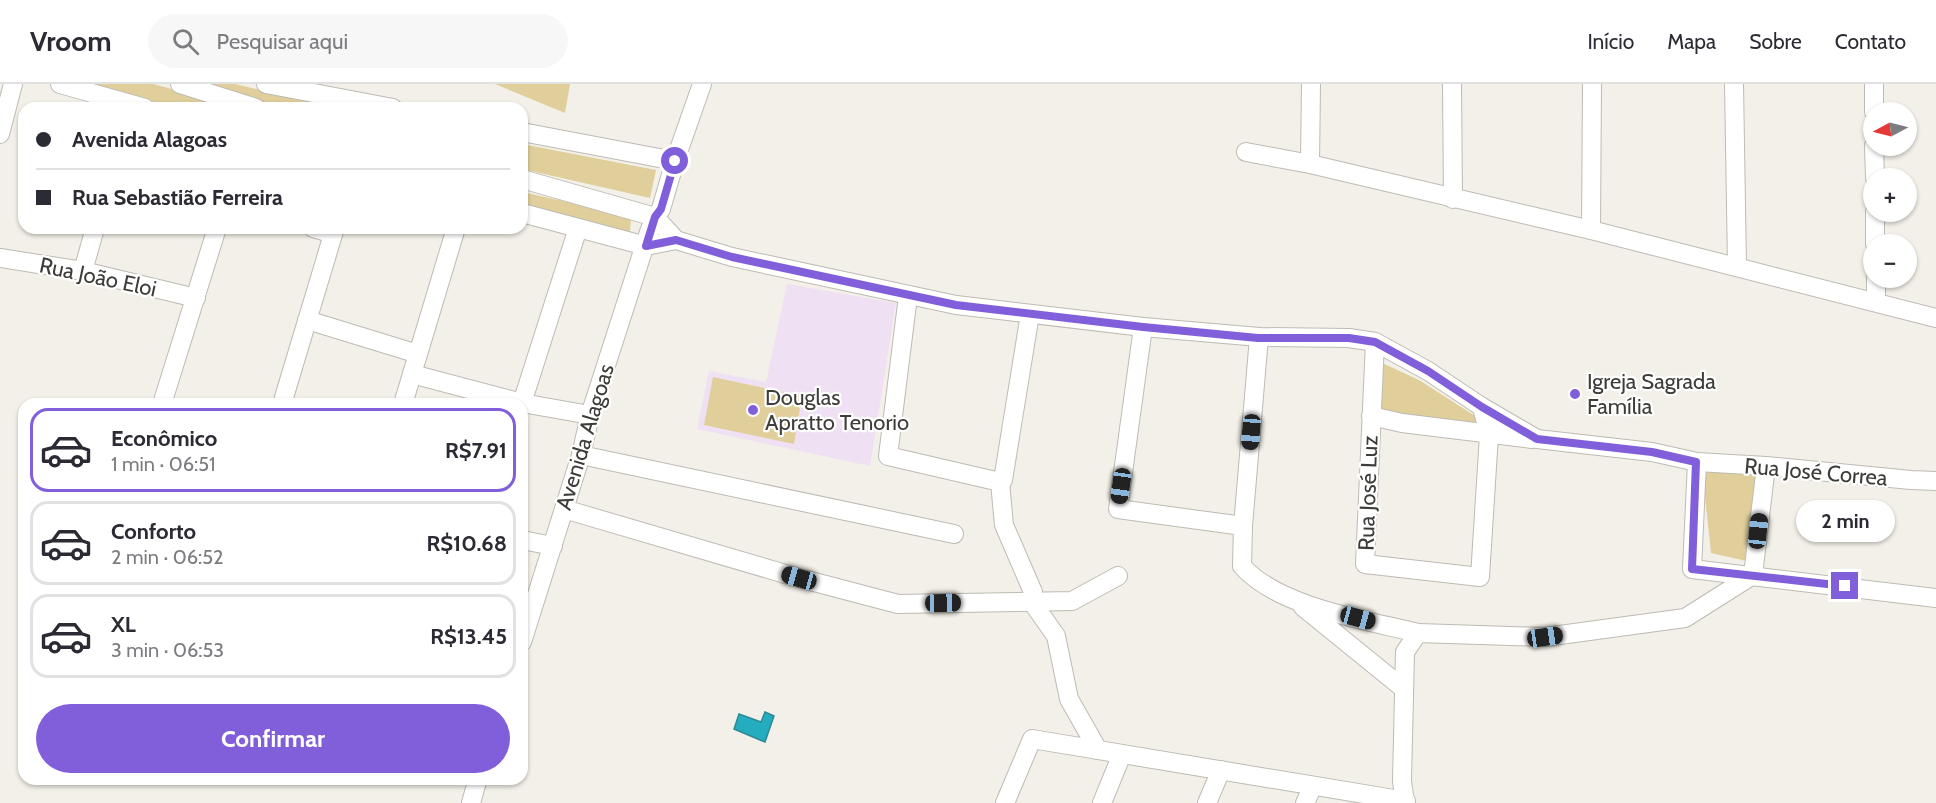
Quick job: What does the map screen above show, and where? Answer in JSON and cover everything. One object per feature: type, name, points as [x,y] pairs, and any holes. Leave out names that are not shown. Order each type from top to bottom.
[{"type":"street","points":[[0,134],[13,84]]},
{"type":"street","points":[[60,84],[118,102]]},
{"type":"street","points":[[180,84],[230,102]]},
{"type":"street","points":[[266,84],[324,101]]},
{"type":"street","name":"Avenida Alagoas","points":[[528,623],[581,455],[590,416],[702,84]]},
{"type":"street","points":[[1310,164],[1311,84]]},
{"type":"street","points":[[1452,84],[1453,199]]},
{"type":"street","points":[[1591,230],[1592,84]]},
{"type":"street","points":[[1734,84],[1737,266]]},
{"type":"street","points":[[1874,84],[1874,102]]},
{"type":"street","points":[[528,133],[675,161]]},
{"type":"street","points":[[1246,152],[1310,164],[1591,230],[1936,318]]},
{"type":"street","points":[[528,181],[653,226],[676,240],[732,257],[908,296],[956,305],[1143,327],[1258,338],[1349,338],[1375,342],[1428,371],[1482,407],[1537,439]]},
{"type":"street","points":[[528,215],[578,228],[653,226],[676,240]]},
{"type":"street","points":[[524,398],[578,228]]},
{"type":"street","points":[[83,271],[93,234]]},
{"type":"street","points":[[164,398],[215,234]]},
{"type":"street","points":[[284,398],[333,234]]},
{"type":"street","points":[[405,398],[454,234]]},
{"type":"street","name":"Rua João Eloi","points":[[0,258],[83,271],[196,298]]},
{"type":"street","points":[[1876,288],[1876,302]]},
{"type":"street","points":[[908,296],[888,456],[1001,481]]},
{"type":"street","points":[[1030,314],[1001,481],[1004,525],[1033,592],[1032,602],[1056,636],[1069,699],[1098,750]]},
{"type":"street","points":[[307,320],[418,354]]},
{"type":"street","points":[[1143,327],[1118,509],[1243,526]]},
{"type":"street","points":[[1258,338],[1243,526],[1242,566],[1253,579],[1297,602],[1404,689]]},
{"type":"street","name":"Rua José Luz","points":[[1375,342],[1365,564],[1480,577],[1489,435]]},
{"type":"street","points":[[412,374],[503,398]]},
{"type":"street","points":[[528,404],[590,416]]},
{"type":"street","points":[[1482,407],[1489,435]]},
{"type":"street","name":"Rua José Correa","points":[[1371,416],[1402,423],[1489,435],[1652,452],[1696,462],[1936,481]]},
{"type":"street","points":[[581,455],[954,534]]},
{"type":"street","points":[[1696,462],[1692,569],[1936,598]]},
{"type":"street","points":[[1753,575],[1766,466]]},
{"type":"street","points":[[564,509],[799,578],[898,604],[1072,602],[1118,576]]},
{"type":"street","points":[[528,541],[553,546]]},
{"type":"street","points":[[1297,602],[1418,633],[1545,637],[1685,618],[1753,575]]},
{"type":"street","points":[[1005,803],[1032,739],[1406,802],[1402,781],[1405,652],[1418,633]]},
{"type":"street","points":[[1102,803],[1122,754]]},
{"type":"street","points":[[1207,803],[1221,770]]},
{"type":"street","points":[[471,803],[476,785]]},
{"type":"street","points":[[1305,803],[1313,786]]},
{"type":"shaded area","points":[[86,84],[153,84],[220,102],[150,102]]},
{"type":"shaded area","points":[[203,84],[235,84],[312,102],[263,102],[202,86]]},
{"type":"shaded area","points":[[495,84],[570,84],[565,113]]},
{"type":"shaded area","points":[[528,145],[656,170],[650,198],[528,170]]},
{"type":"shaded area","points":[[528,193],[631,216],[630,232],[528,208]]},
{"type":"shaded area","points":[[787,284],[896,303],[870,466],[697,429],[709,371],[766,382]]},
{"type":"shaded area","points":[[1380,362],[1419,380],[1475,416],[1478,428],[1380,414]]},
{"type":"shaded area","name":"Douglas Apratto Tenorio","points":[[713,377],[802,396],[794,444],[704,425]]},
{"type":"shaded area","points":[[1702,468],[1760,474],[1751,562],[1711,553]]},
{"type":"water","points":[[765,712],[774,716],[765,742],[734,729],[739,714],[761,722]]},
{"type":"place","name":"Igreja Sagrada Família","points":[[1575,394]]},
{"type":"place","name":"Douglas Apratto Tenorio","points":[[753,410]]},
{"type":"route","points":[[675,161],[661,209],[655,217],[646,246],[676,240],[732,257],[956,305],[1258,338],[1349,338],[1375,342],[1428,371],[1482,407],[1537,439],[1652,452],[1696,462],[1692,569],[1845,586]]}]
